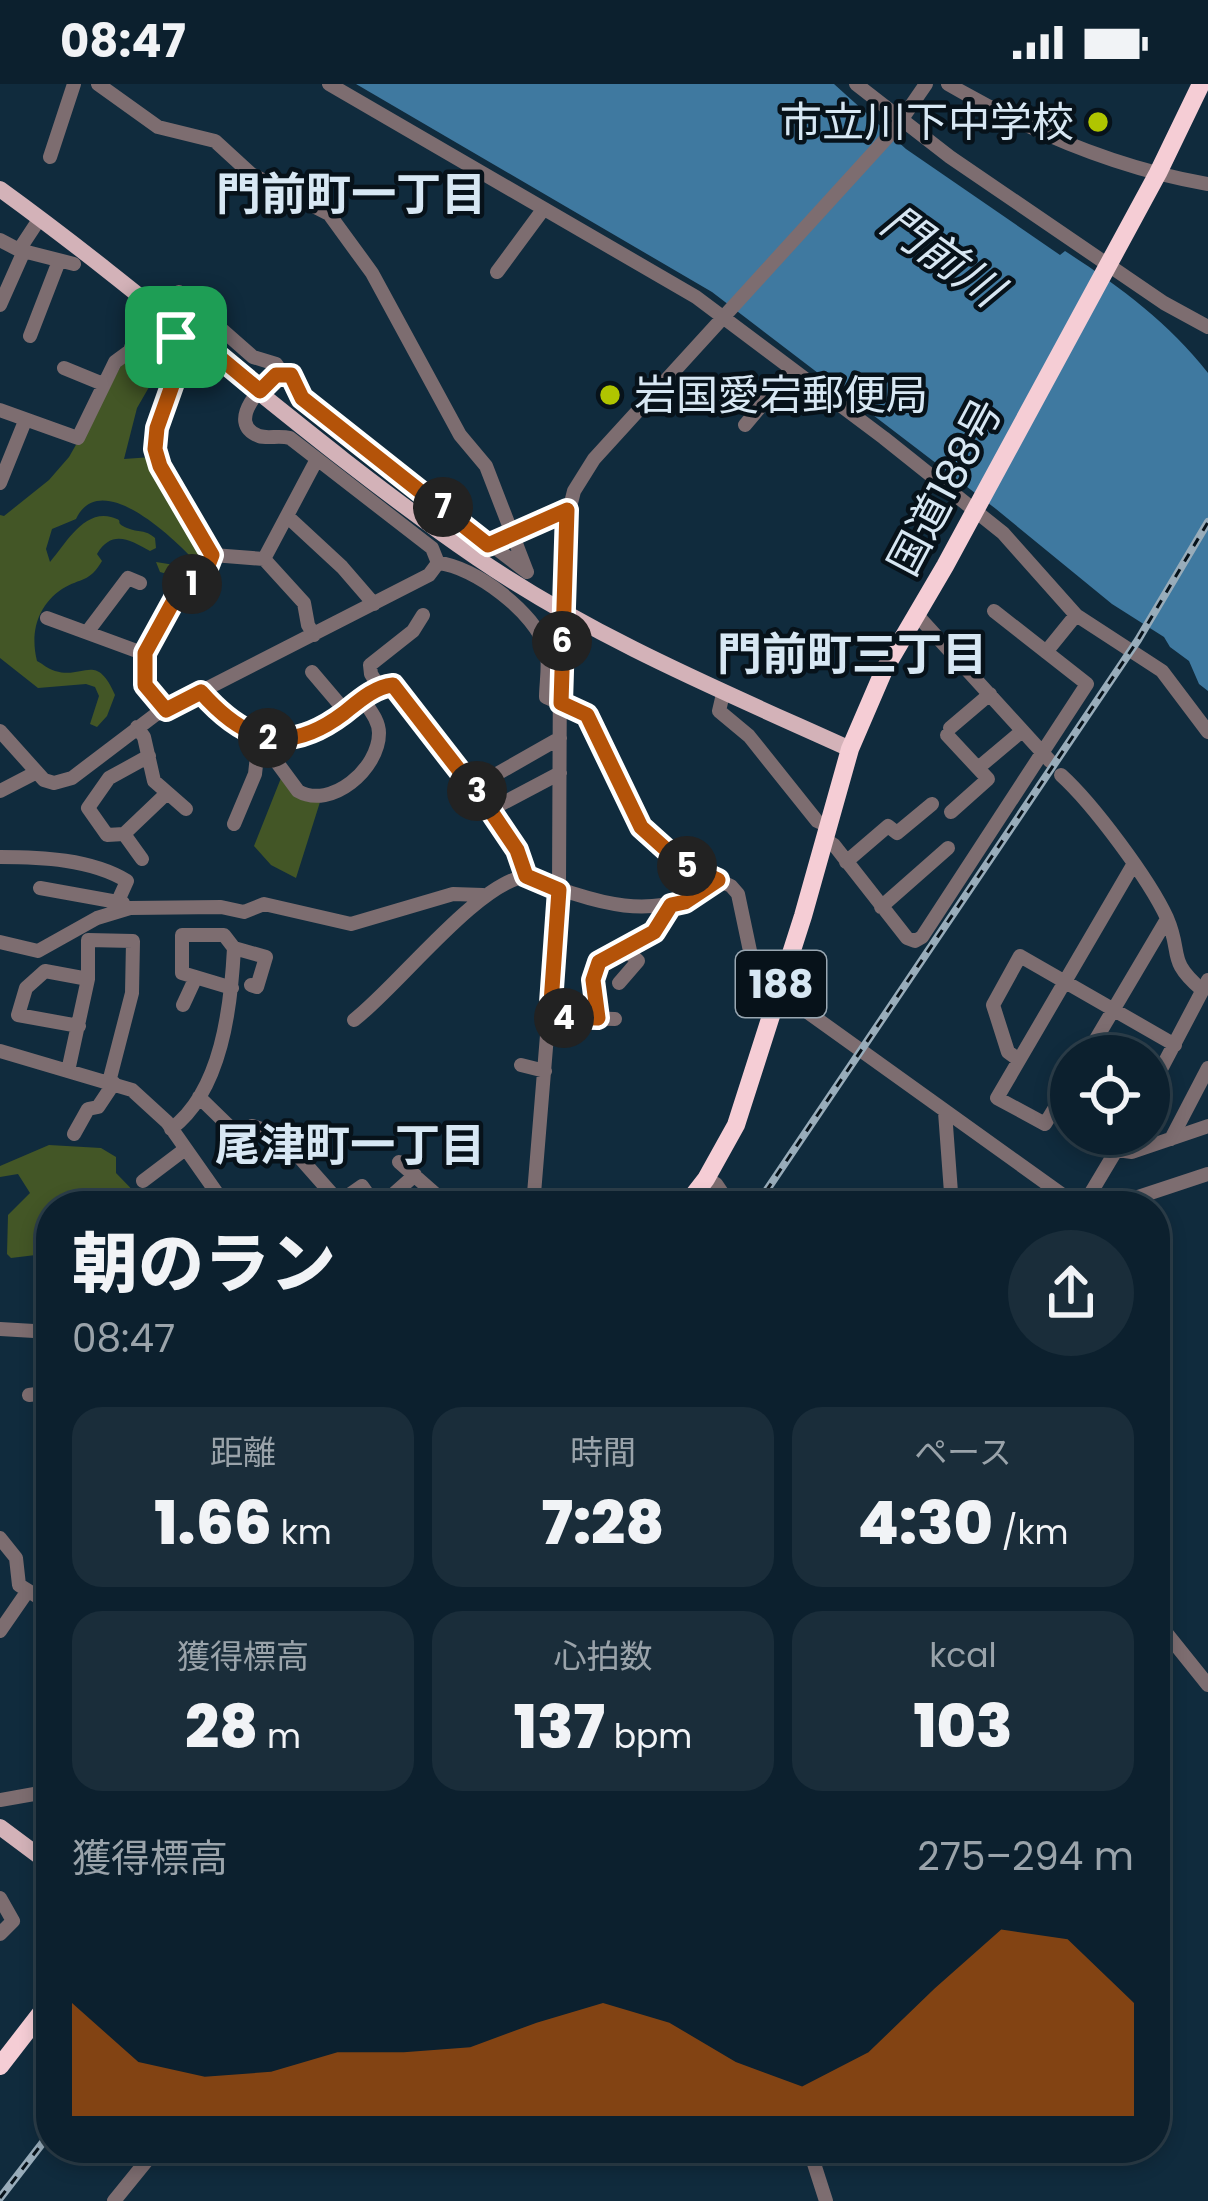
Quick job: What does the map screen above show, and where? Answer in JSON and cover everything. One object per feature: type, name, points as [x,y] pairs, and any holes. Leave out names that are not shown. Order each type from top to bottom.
[{"type":"highway","name":"国道188号","points":[[697,1191],[736,1125],[850,749],[884,670],[1158,173],[1201,84]]},
{"type":"highway","points":[[0,2066],[36,2019]]},
{"type":"main road","points":[[0,189],[152,302],[437,529],[562,611],[723,694],[850,749]]},
{"type":"main road","points":[[2,1834],[36,1856]]},
{"type":"street","points":[[50,157],[74,84]]},
{"type":"street","points":[[98,84],[158,128],[214,141],[250,175],[329,214],[372,273],[460,435],[486,466],[527,572],[334,425],[302,398],[291,375],[269,379],[246,410],[247,426],[262,437],[290,438],[432,548],[438,563]]},
{"type":"street","points":[[328,84],[726,315],[976,507],[1021,549],[1076,616],[1162,670],[1208,732]]},
{"type":"street","points":[[856,84],[897,122],[1105,268],[1208,327]]},
{"type":"street","points":[[868,84],[889,105],[897,122]]},
{"type":"street","points":[[534,1191],[559,890],[567,510],[594,459],[926,84]]},
{"type":"street","points":[[948,84],[1042,134],[1158,173],[1208,184]]},
{"type":"street","points":[[497,272],[542,211]]},
{"type":"street","points":[[0,304],[21,250],[40,218]]},
{"type":"street","points":[[0,240],[66,263],[30,336]]},
{"type":"street","points":[[178,292],[253,357],[276,364],[282,373]]},
{"type":"street","points":[[0,410],[78,438],[115,362],[130,351],[140,319],[152,302]]},
{"type":"street","points":[[183,327],[172,353],[174,380],[157,428],[155,449],[160,466],[212,555]]},
{"type":"street","points":[[64,368],[103,385]]},
{"type":"street","points":[[745,425],[792,369]]},
{"type":"street","points":[[0,482],[25,421]]},
{"type":"street","points":[[263,559],[316,461]]},
{"type":"street","points":[[488,545],[567,510]]},
{"type":"street","points":[[288,517],[343,567],[374,604]]},
{"type":"street","points":[[212,555],[263,559],[304,603],[314,635]]},
{"type":"street","points":[[166,710],[145,685],[145,653],[179,591],[202,581],[212,555]]},
{"type":"street","points":[[0,731],[35,772],[54,783],[72,778],[166,710],[429,575],[438,563]]},
{"type":"street","points":[[438,563],[463,569],[518,606],[546,649],[546,697],[587,715],[641,827],[681,863],[738,894],[757,975],[765,990],[792,1001],[1059,1191]]},
{"type":"street","points":[[88,631],[128,578],[140,583]]},
{"type":"street","points":[[723,694],[719,711],[749,736],[881,907],[915,941],[1046,757],[1087,684],[994,611]]},
{"type":"street","points":[[380,688],[370,664],[413,631],[424,615]]},
{"type":"street","points":[[917,615],[1046,757]]},
{"type":"street","points":[[1046,652],[1076,616]]},
{"type":"street","points":[[47,618],[145,653]]},
{"type":"street","points":[[312,672],[346,712]]},
{"type":"street","points":[[259,738],[302,735],[325,727],[362,698],[393,685],[474,787],[517,850],[526,876]]},
{"type":"street","points":[[201,692],[228,719],[259,738],[298,791],[324,798],[358,777],[377,747],[379,725],[362,698]]},
{"type":"street","points":[[951,812],[988,779],[949,732],[990,694]]},
{"type":"street","points":[[137,728],[154,781],[186,809]]},
{"type":"street","points":[[977,768],[1022,731]]},
{"type":"street","points":[[234,824],[255,774],[259,738]]},
{"type":"street","points":[[474,787],[560,738]]},
{"type":"street","points":[[148,755],[109,778],[88,808],[107,835],[124,834],[167,793]]},
{"type":"street","points":[[1,788],[35,772]]},
{"type":"street","points":[[490,810],[560,773]]},
{"type":"street","points":[[1061,776],[1113,835],[1167,919],[1180,970],[1202,992],[1208,1016]]},
{"type":"street","points":[[846,862],[888,826],[897,833],[932,804]]},
{"type":"street","points":[[124,834],[142,859]]},
{"type":"street","points":[[881,907],[948,848]]},
{"type":"street","points":[[0,857],[43,857],[112,872],[127,881],[118,901]]},
{"type":"street","points":[[1050,1116],[1045,1124],[997,1098],[1133,865]]},
{"type":"street","points":[[354,1020],[483,895],[526,876],[607,904],[685,902],[718,880]]},
{"type":"street","points":[[40,888],[134,908]]},
{"type":"street","points":[[0,942],[38,951],[97,918],[134,908],[221,907],[244,912],[263,904],[351,924],[453,894],[483,895]]},
{"type":"street","points":[[598,1018],[593,980],[599,962],[654,932],[671,905]]},
{"type":"street","points":[[1099,1035],[1167,919]]},
{"type":"street","points":[[232,988],[180,968],[182,935],[224,935],[234,948],[266,957],[256,987],[251,985]]},
{"type":"street","points":[[68,1071],[88,979],[88,940],[133,941],[131,993],[112,1083],[98,1107],[88,1109],[74,1134]]},
{"type":"street","points":[[171,1129],[199,1097],[228,1026],[234,948]]},
{"type":"street","points":[[619,983],[638,962],[625,949]]},
{"type":"street","points":[[1019,1060],[1008,1052],[993,1005],[1020,956],[1175,1045]]},
{"type":"street","points":[[79,1026],[18,1016],[26,988],[45,971],[88,979]]},
{"type":"street","points":[[183,1005],[196,977]]},
{"type":"street","points":[[1170,1054],[1202,992]]},
{"type":"street","points":[[550,1017],[615,1019]]},
{"type":"street","points":[[0,1051],[132,1090],[171,1129],[215,1191]]},
{"type":"street","points":[[521,1065],[544,1071]]},
{"type":"street","points":[[1172,1139],[1208,1069]]},
{"type":"street","points":[[199,1097],[237,1134],[243,1135],[252,1126],[274,1133],[329,1191]]},
{"type":"street","points":[[946,1112],[951,1191]]},
{"type":"street","points":[[1172,1139],[1208,1126]]},
{"type":"street","points":[[143,1181],[184,1150]]},
{"type":"street","points":[[1090,1191],[1114,1155]]},
{"type":"street","points":[[399,1162],[432,1191]]},
{"type":"street","points":[[1156,1191],[1208,1174]]},
{"type":"street","points":[[396,1191],[415,1175]]},
{"type":"street","points":[[706,1179],[721,1191]]},
{"type":"street","points":[[0,1329],[36,1331]]},
{"type":"street","points":[[29,1395],[36,1394]]},
{"type":"street","points":[[0,1538],[16,1558],[16,1580],[36,1596]]},
{"type":"street","points":[[0,1631],[36,1601]]},
{"type":"street","points":[[1170,1637],[1203,1678]]},
{"type":"street","points":[[0,1800],[36,1794]]},
{"type":"street","points":[[0,1898],[13,1921],[0,1934]]},
{"type":"street","points":[[114,2201],[145,2163]]},
{"type":"street","points":[[814,2163],[826,2201]]},
{"type":"green space","points":[[148,355],[166,362],[167,375],[156,375],[137,408],[124,459],[152,457],[206,550],[206,564],[189,580],[160,572],[156,562],[187,567],[193,559],[153,523],[118,503],[101,500],[87,505],[76,519],[52,529],[46,549],[50,562],[76,530],[101,516],[155,538],[156,548],[150,551],[128,541],[109,541],[97,554],[102,561],[93,573],[53,596],[38,621],[37,661],[65,673],[95,670],[108,682],[115,695],[97,727],[90,724],[99,696],[95,687],[38,688],[0,658],[0,515],[49,480],[69,457],[122,364]]},
{"type":"green space","points":[[283,773],[307,801],[320,802],[296,878],[271,865],[254,846]]},
{"type":"green space","points":[[49,1145],[101,1148],[116,1157],[116,1173],[133,1191],[36,1191],[36,1255],[11,1258],[7,1254],[8,1215],[30,1193],[18,1174],[0,1177],[0,1166]]},
{"type":"water","name":"門前川","points":[[356,84],[834,84],[906,149],[1060,255],[1065,251],[1123,292],[1176,337],[1208,373],[1208,691],[1199,684],[1189,661],[1164,637],[1112,604],[712,292]]},
{"type":"railway","points":[[766,1191],[1138,640],[1208,522]]},
{"type":"railway","points":[[0,2198],[36,2151]]},
{"type":"place","name":"市立川下中学校","points":[[1098,122]]},
{"type":"place","name":"岩国愛宕郵便局","points":[[610,395]]},
{"type":"district","name":"門前町一丁目","points":[[351,194]]},
{"type":"district","name":"門前町三丁目","points":[[852,654]]},
{"type":"district","name":"尾津町一丁目","points":[[350,1145]]},
{"type":"route","points":[[183,327],[260,391],[276,375],[291,375],[302,398],[488,545],[567,510],[561,703],[587,715],[641,827],[681,863],[718,880],[685,902],[671,905],[654,932],[599,962],[593,980],[598,1018],[550,1017],[559,890],[526,876],[517,850],[490,810],[393,685],[362,698],[325,727],[275,738],[250,734],[201,692],[166,710],[152,698],[142,678],[145,653],[179,591],[202,581],[212,555],[160,466],[155,449],[157,428],[174,380],[176,337],[183,327]]}]
